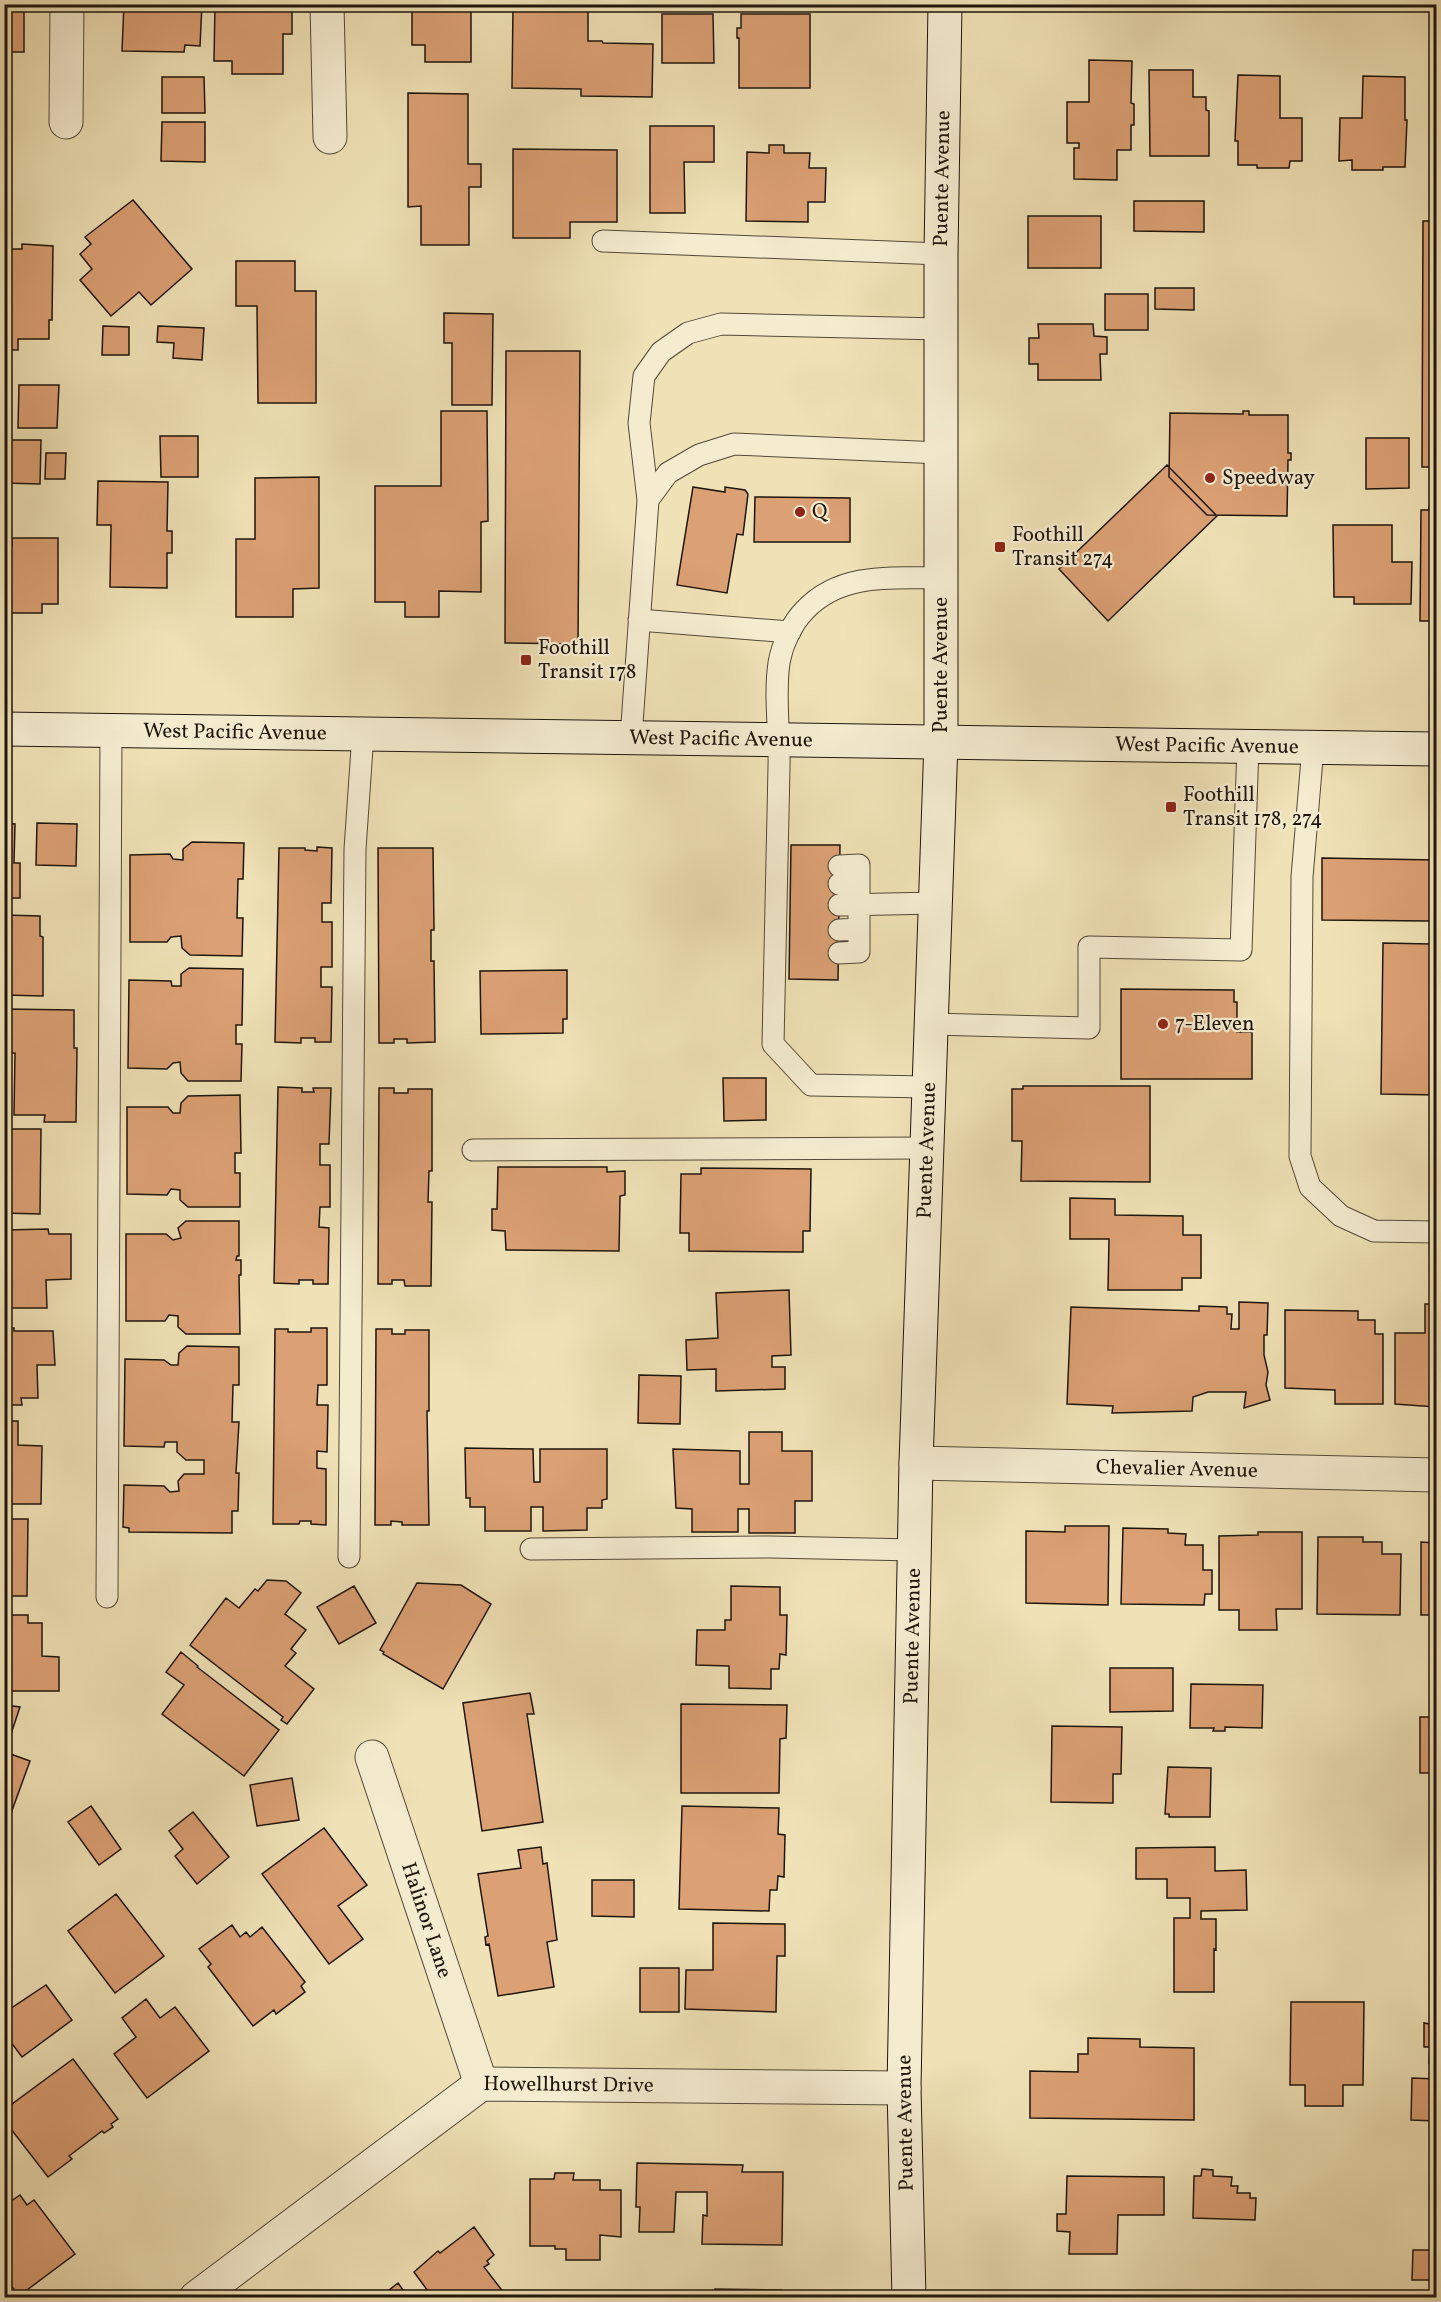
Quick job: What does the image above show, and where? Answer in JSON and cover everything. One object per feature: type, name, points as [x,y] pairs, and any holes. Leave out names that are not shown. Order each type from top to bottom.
[{"type":"street","points":[[66,122],[67,4]]},
{"type":"street","points":[[327,4],[330,137]]},
{"type":"street","name":"Puente Avenue","points":[[909,2298],[904,2088],[916,1463],[941,741],[941,254],[945,4]]},
{"type":"street","name":"West Pacific Avenue","points":[[4,729],[1437,749]]},
{"type":"street","name":"Chevalier Avenue","points":[[916,1463],[1437,1475]]},
{"type":"street","name":"Halinor Lane","points":[[372,1757],[481,2084]]},
{"type":"street","name":"Howellhurst Drive","points":[[196,2298],[481,2084],[904,2088]]},
{"type":"lane","points":[[603,241],[941,254]]},
{"type":"lane","points":[[631,738],[648,500],[639,423],[644,376],[661,352],[688,333],[721,324],[941,328]]},
{"type":"lane","points":[[648,500],[668,473],[699,455],[734,444],[941,453]]},
{"type":"lane","points":[[929,1087],[811,1085],[773,1044],[782,941],[783,885],[780,740],[776,684],[779,659],[790,632],[804,611],[831,589],[858,580],[941,579]]},
{"type":"lane","points":[[639,620],[790,632]]},
{"type":"lane","points":[[107,1597],[111,731]]},
{"type":"lane","points":[[349,1557],[355,849],[363,734]]},
{"type":"lane","points":[[931,1024],[1089,1028],[1089,947],[1241,950],[1248,746]]},
{"type":"lane","points":[[1313,747],[1302,877],[1300,1156],[1310,1186],[1341,1216],[1374,1231],[1437,1232]]},
{"type":"lane","points":[[839,953],[859,952],[849,930],[847,889],[936,903]]},
{"type":"lane","points":[[473,1150],[927,1148]]},
{"type":"lane","points":[[531,1549],[770,1547],[915,1550]]},
{"type":"building","points":[[4,4],[24,4],[24,52],[4,52]]},
{"type":"building","points":[[124,4],[202,4],[200,46],[185,45],[184,52],[122,51]]},
{"type":"building","points":[[215,4],[292,4],[292,34],[283,34],[283,74],[232,74],[232,61],[214,61]]},
{"type":"building","points":[[412,4],[471,4],[471,62],[425,62],[425,45],[412,45]]},
{"type":"building","points":[[513,6],[588,6],[588,41],[653,44],[652,97],[581,96],[581,89],[512,88]]},
{"type":"building","points":[[662,14],[713,14],[714,63],[662,63]]},
{"type":"building","points":[[741,14],[810,14],[810,88],[739,88],[737,28],[741,28]]},
{"type":"building","points":[[1089,60],[1132,61],[1131,103],[1134,104],[1134,125],[1131,125],[1131,150],[1117,150],[1117,180],[1074,179],[1074,148],[1079,148],[1079,143],[1067,143],[1067,102],[1089,102]]},
{"type":"building","points":[[1149,70],[1193,70],[1193,97],[1206,97],[1206,110],[1209,111],[1209,156],[1150,156]]},
{"type":"building","points":[[1238,75],[1280,76],[1280,118],[1302,118],[1302,161],[1290,161],[1289,168],[1257,168],[1257,165],[1238,165],[1238,141],[1235,141]]},
{"type":"building","points":[[1363,76],[1405,77],[1405,120],[1407,120],[1405,167],[1352,170],[1352,160],[1339,161],[1340,118],[1362,118]]},
{"type":"building","points":[[162,77],[204,77],[205,113],[162,113]]},
{"type":"building","points":[[408,93],[468,94],[468,164],[481,164],[481,187],[469,187],[469,245],[421,245],[421,206],[408,207]]},
{"type":"building","points":[[1434,121],[1436,121],[1436,167],[1435,167]]},
{"type":"building","points":[[162,122],[205,122],[205,162],[161,161]]},
{"type":"building","points":[[650,126],[714,126],[714,162],[684,162],[685,213],[650,213]]},
{"type":"building","points":[[769,145],[784,145],[784,153],[810,153],[809,168],[826,168],[825,202],[808,202],[808,222],[746,221],[747,152],[769,153]]},
{"type":"building","points":[[513,149],[617,150],[617,222],[570,222],[570,238],[513,238]]},
{"type":"building","points":[[133,200],[192,269],[151,305],[139,292],[111,316],[80,280],[92,269],[80,254],[91,244],[85,237]]},
{"type":"building","points":[[1134,201],[1204,201],[1204,232],[1134,231]]},
{"type":"building","points":[[1028,216],[1101,216],[1101,268],[1028,268]]},
{"type":"building","points":[[1423,221],[1436,221],[1436,467],[1422,467]]},
{"type":"building","points":[[22,244],[53,246],[52,320],[49,320],[49,339],[18,339],[18,350],[4,350],[4,249],[22,249]]},
{"type":"building","points":[[236,261],[295,261],[295,291],[316,291],[316,403],[258,403],[257,306],[236,306]]},
{"type":"building","points":[[1155,288],[1194,288],[1194,310],[1155,309]]},
{"type":"building","points":[[1105,294],[1148,294],[1148,330],[1105,330]]},
{"type":"building","points":[[444,313],[493,314],[492,405],[452,405],[452,343],[444,343]]},
{"type":"building","points":[[1038,324],[1093,324],[1094,336],[1107,337],[1107,354],[1100,354],[1101,380],[1038,380],[1038,364],[1029,364],[1029,338],[1039,338]]},
{"type":"building","points":[[103,326],[129,327],[129,355],[102,355]]},
{"type":"building","points":[[158,326],[204,328],[202,360],[173,358],[174,343],[157,342]]},
{"type":"building","points":[[506,351],[580,351],[578,644],[505,643]]},
{"type":"building","points":[[19,385],[59,385],[57,428],[18,428]]},
{"type":"building","points":[[441,411],[487,411],[488,521],[481,522],[481,592],[439,591],[439,617],[405,617],[405,602],[375,602],[375,486],[441,486]]},
{"type":"building","points":[[1243,411],[1249,411],[1249,415],[1288,415],[1288,453],[1291,453],[1291,460],[1288,460],[1287,516],[1207,515],[1169,477],[1170,413],[1243,414]]},
{"type":"building","points":[[160,436],[198,436],[198,477],[161,477]]},
{"type":"building","points":[[1366,438],[1409,438],[1409,488],[1366,489]]},
{"type":"building","points":[[4,440],[41,440],[40,484],[4,483]]},
{"type":"building","points":[[46,453],[66,453],[65,479],[45,479]]},
{"type":"building","points":[[1167,465],[1217,516],[1108,621],[1059,569]]},
{"type":"building","points":[[319,477],[319,588],[293,589],[293,617],[236,617],[236,539],[255,539],[255,478]]},
{"type":"building","points":[[98,481],[168,482],[167,531],[172,531],[172,553],[167,553],[167,588],[110,587],[111,525],[97,525]]},
{"type":"building","points":[[693,487],[725,492],[725,487],[745,490],[748,494],[743,535],[737,534],[727,593],[677,585]]},
{"type":"building","points":[[755,497],[850,498],[850,542],[754,542]]},
{"type":"building","points":[[1429,507],[1436,507],[1436,621],[1420,621],[1421,510],[1429,510]]},
{"type":"building","points":[[1333,525],[1392,525],[1392,562],[1412,562],[1411,604],[1354,604],[1354,597],[1334,597]]},
{"type":"building","points":[[12,538],[58,538],[58,604],[42,604],[42,613],[4,613],[4,546],[12,546]]},
{"type":"building","points":[[4,823],[15,824],[14,863],[20,863],[20,898],[4,898]]},
{"type":"building","points":[[37,823],[77,824],[76,866],[36,865]]},
{"type":"building","points":[[192,842],[244,843],[243,879],[238,879],[237,918],[243,918],[242,956],[190,955],[182,948],[181,936],[171,937],[167,942],[130,942],[130,855],[170,854],[173,859],[183,860],[183,849]]},
{"type":"building","points":[[791,845],[840,845],[838,980],[789,979]]},
{"type":"building","points":[[317,847],[332,848],[331,903],[322,903],[322,922],[332,922],[332,967],[321,967],[321,987],[332,987],[331,1042],[315,1042],[315,1038],[301,1038],[301,1043],[275,1042],[279,848],[305,848],[305,850],[317,851]]},
{"type":"building","points":[[378,848],[433,848],[434,930],[431,930],[431,961],[434,961],[435,1042],[407,1043],[407,1039],[394,1039],[394,1043],[379,1043]]},
{"type":"building","points":[[1322,858],[1436,860],[1436,1095],[1381,1094],[1383,943],[1431,944],[1431,921],[1322,920]]},
{"type":"building","points":[[4,915],[40,916],[40,936],[43,937],[43,996],[4,995]]},
{"type":"building","points":[[189,968],[243,969],[242,1025],[236,1025],[236,1044],[242,1044],[241,1081],[188,1081],[181,1073],[180,1062],[173,1063],[167,1069],[128,1068],[129,980],[171,981],[172,986],[181,986],[181,974]]},
{"type":"building","points":[[567,970],[567,1019],[563,1019],[563,1033],[481,1034],[480,971]]},
{"type":"building","points":[[1121,989],[1234,990],[1234,1002],[1237,1002],[1237,1032],[1252,1032],[1252,1079],[1121,1079]]},
{"type":"building","points":[[4,1009],[74,1010],[74,1048],[77,1048],[76,1122],[44,1122],[45,1115],[14,1115],[15,1053],[4,1053]]},
{"type":"building","points":[[723,1078],[766,1078],[766,1120],[724,1121]]},
{"type":"building","points":[[1023,1086],[1150,1086],[1150,1182],[1021,1181],[1022,1141],[1012,1141],[1012,1089],[1023,1089]]},
{"type":"building","points":[[278,1087],[302,1088],[302,1092],[314,1092],[313,1088],[331,1088],[329,1144],[320,1144],[320,1165],[330,1165],[330,1207],[320,1207],[319,1227],[329,1228],[328,1284],[313,1284],[313,1280],[299,1280],[299,1284],[274,1283]]},
{"type":"building","points":[[379,1088],[394,1088],[394,1093],[408,1093],[408,1089],[432,1089],[432,1171],[429,1171],[428,1202],[432,1202],[431,1286],[405,1286],[404,1280],[392,1280],[392,1284],[378,1284]]},
{"type":"building","points":[[240,1095],[241,1153],[235,1153],[235,1173],[240,1173],[240,1207],[188,1207],[180,1200],[180,1190],[171,1189],[167,1195],[127,1194],[127,1107],[168,1107],[173,1113],[180,1113],[181,1103],[188,1096]]},
{"type":"building","points":[[4,1129],[41,1129],[40,1214],[4,1213]]},
{"type":"building","points":[[498,1167],[607,1167],[607,1172],[625,1171],[625,1195],[620,1196],[619,1251],[506,1250],[505,1231],[492,1230],[492,1209],[497,1209]]},
{"type":"building","points":[[701,1168],[811,1169],[810,1231],[803,1231],[803,1252],[689,1251],[689,1233],[680,1233],[681,1174],[701,1174]]},
{"type":"building","points":[[1070,1198],[1115,1199],[1115,1215],[1183,1216],[1183,1235],[1201,1235],[1201,1278],[1182,1278],[1182,1290],[1108,1290],[1109,1239],[1070,1239]]},
{"type":"building","points":[[186,1221],[239,1221],[239,1256],[236,1260],[241,1260],[240,1334],[186,1334],[178,1327],[178,1316],[169,1315],[165,1321],[126,1321],[126,1234],[166,1234],[173,1240],[181,1238],[178,1228]]},
{"type":"building","points":[[48,1229],[49,1234],[71,1234],[71,1279],[46,1280],[47,1308],[4,1308],[4,1230]]},
{"type":"building","points":[[789,1290],[791,1355],[772,1356],[772,1367],[785,1367],[785,1389],[716,1391],[716,1369],[687,1370],[686,1340],[718,1338],[716,1293]]},
{"type":"building","points":[[1239,1302],[1268,1303],[1264,1355],[1268,1372],[1266,1385],[1270,1400],[1244,1408],[1246,1392],[1208,1392],[1193,1397],[1192,1411],[1112,1413],[1113,1406],[1067,1404],[1071,1307],[1199,1311],[1199,1306],[1227,1307],[1227,1314],[1232,1314],[1231,1329],[1239,1329]]},
{"type":"building","points":[[1425,1304],[1436,1304],[1436,1407],[1395,1404],[1395,1333],[1425,1333]]},
{"type":"building","points":[[1285,1310],[1358,1311],[1358,1320],[1375,1320],[1375,1334],[1383,1334],[1383,1404],[1335,1404],[1335,1390],[1285,1388]]},
{"type":"building","points":[[4,1328],[14,1328],[14,1331],[53,1331],[55,1365],[37,1365],[38,1398],[21,1398],[22,1405],[4,1405]]},
{"type":"building","points":[[311,1328],[327,1328],[327,1385],[318,1385],[317,1405],[328,1405],[327,1452],[317,1451],[317,1468],[326,1469],[326,1525],[311,1524],[311,1521],[300,1521],[299,1524],[273,1524],[275,1329],[288,1329],[288,1332],[311,1332]]},
{"type":"building","points":[[376,1329],[392,1329],[392,1334],[405,1334],[405,1330],[429,1330],[429,1411],[427,1411],[429,1525],[402,1525],[402,1522],[391,1521],[391,1525],[375,1525]]},
{"type":"building","points":[[187,1346],[239,1347],[239,1385],[233,1385],[232,1422],[239,1422],[236,1473],[239,1473],[238,1511],[232,1511],[232,1533],[129,1532],[129,1528],[123,1527],[124,1485],[164,1486],[170,1492],[179,1491],[178,1481],[184,1474],[204,1474],[204,1460],[186,1460],[177,1452],[177,1442],[165,1442],[164,1447],[124,1446],[125,1359],[164,1360],[171,1365],[178,1365],[179,1353]]},
{"type":"building","points":[[639,1375],[681,1376],[680,1424],[638,1423]]},
{"type":"building","points":[[4,1421],[18,1421],[18,1445],[42,1446],[41,1504],[4,1504]]},
{"type":"building","points":[[749,1432],[782,1432],[782,1451],[812,1451],[812,1501],[795,1501],[795,1533],[749,1533],[749,1509],[738,1509],[738,1532],[692,1532],[692,1509],[676,1508],[673,1449],[740,1451],[740,1484],[749,1484]]},
{"type":"building","points":[[465,1448],[533,1449],[534,1482],[540,1482],[540,1449],[607,1449],[607,1499],[602,1500],[602,1508],[587,1508],[587,1530],[543,1531],[543,1507],[531,1507],[531,1531],[485,1531],[485,1507],[470,1507],[470,1498],[466,1498]]},
{"type":"building","points":[[4,1519],[28,1519],[27,1596],[4,1596]]},
{"type":"building","points":[[1065,1526],[1109,1526],[1108,1605],[1026,1603],[1026,1531],[1065,1532]]},
{"type":"building","points":[[1123,1528],[1168,1529],[1168,1533],[1186,1534],[1185,1545],[1203,1545],[1203,1570],[1212,1570],[1212,1594],[1205,1594],[1204,1605],[1121,1604]]},
{"type":"building","points":[[1258,1532],[1302,1532],[1302,1609],[1276,1609],[1277,1630],[1239,1630],[1239,1610],[1219,1610],[1219,1536],[1258,1535]]},
{"type":"building","points":[[1318,1537],[1363,1537],[1363,1542],[1382,1542],[1382,1554],[1401,1554],[1400,1615],[1317,1614]]},
{"type":"building","points":[[1421,1542],[1436,1543],[1436,1615],[1421,1615]]},
{"type":"building","points":[[267,1580],[286,1581],[301,1593],[285,1614],[306,1630],[291,1649],[296,1653],[285,1666],[314,1689],[287,1724],[281,1720],[283,1717],[190,1645],[226,1598],[239,1608],[255,1589],[258,1591]]},
{"type":"building","points":[[417,1583],[461,1585],[491,1604],[443,1689],[383,1654],[384,1652],[380,1650]]},
{"type":"building","points":[[354,1586],[376,1623],[339,1644],[317,1607]]},
{"type":"building","points":[[731,1586],[780,1587],[780,1615],[787,1615],[786,1655],[780,1654],[779,1669],[771,1669],[771,1689],[729,1688],[729,1666],[696,1665],[697,1630],[725,1630],[725,1620],[731,1620]]},
{"type":"building","points":[[4,1615],[28,1615],[28,1623],[42,1623],[42,1656],[59,1657],[59,1691],[4,1691]]},
{"type":"building","points":[[181,1652],[279,1730],[244,1776],[162,1714],[184,1685],[166,1672]]},
{"type":"building","points":[[1110,1668],[1173,1668],[1173,1711],[1110,1712]]},
{"type":"building","points":[[1191,1684],[1263,1685],[1262,1728],[1225,1727],[1225,1731],[1213,1731],[1214,1728],[1190,1728]]},
{"type":"building","points":[[530,1693],[534,1714],[527,1714],[543,1822],[482,1831],[463,1703]]},
{"type":"building","points":[[681,1704],[787,1705],[786,1738],[780,1739],[779,1793],[681,1793]]},
{"type":"building","points":[[4,1705],[20,1707],[5,1752],[30,1761],[10,1816],[4,1814]]},
{"type":"building","points":[[1420,1717],[1436,1717],[1436,1773],[1420,1773]]},
{"type":"building","points":[[1052,1726],[1122,1727],[1121,1774],[1113,1774],[1113,1803],[1051,1802]]},
{"type":"building","points":[[1168,1767],[1211,1768],[1210,1817],[1169,1817],[1169,1814],[1165,1814]]},
{"type":"building","points":[[292,1778],[299,1820],[257,1826],[250,1785]]},
{"type":"building","points":[[91,1806],[121,1849],[99,1865],[68,1822]]},
{"type":"building","points":[[682,1806],[779,1808],[778,1834],[785,1835],[784,1877],[778,1876],[777,1890],[770,1890],[769,1911],[679,1909]]},
{"type":"building","points":[[193,1812],[229,1857],[197,1884],[175,1856],[183,1849],[169,1831]]},
{"type":"building","points":[[324,1828],[367,1885],[338,1906],[363,1939],[329,1964],[262,1874]]},
{"type":"building","points":[[541,1847],[543,1864],[547,1863],[557,1940],[547,1942],[554,1987],[498,1996],[489,1944],[486,1945],[485,1937],[488,1936],[478,1874],[521,1868],[518,1850]]},
{"type":"building","points":[[1215,1847],[1215,1871],[1246,1870],[1247,1910],[1201,1911],[1201,1919],[1216,1919],[1214,1992],[1174,1992],[1174,1918],[1190,1918],[1190,1898],[1167,1898],[1167,1879],[1136,1879],[1136,1848]]},
{"type":"building","points":[[592,1880],[634,1880],[634,1917],[592,1916]]},
{"type":"building","points":[[116,1894],[164,1956],[115,1993],[68,1931]]},
{"type":"building","points":[[713,1923],[785,1924],[785,1956],[777,1956],[776,2012],[685,2009],[686,1970],[713,1970]]},
{"type":"building","points":[[232,1925],[240,1937],[246,1932],[250,1937],[262,1927],[305,1982],[301,1986],[305,1992],[276,2014],[274,2010],[253,2026],[208,1967],[211,1964],[199,1949]]},
{"type":"building","points":[[640,1968],[679,1968],[679,2012],[640,2012]]},
{"type":"building","points":[[46,1985],[72,2020],[22,2057],[4,2033],[4,2013]]},
{"type":"building","points":[[1431,1989],[1436,1989],[1436,2063],[1429,2063],[1430,2047],[1424,2047],[1424,2023],[1430,2024]]},
{"type":"building","points":[[146,1999],[160,2018],[175,2007],[209,2051],[147,2098],[114,2054],[136,2037],[122,2018]]},
{"type":"building","points":[[1291,2002],[1364,2002],[1363,2085],[1343,2085],[1343,2106],[1305,2106],[1305,2085],[1290,2085]]},
{"type":"building","points":[[1088,2038],[1140,2039],[1140,2047],[1194,2048],[1194,2120],[1030,2118],[1030,2071],[1078,2072],[1078,2054],[1088,2054]]},
{"type":"building","points":[[73,2059],[118,2119],[111,2124],[113,2127],[104,2133],[102,2131],[69,2156],[72,2159],[48,2177],[4,2120],[4,2110]]},
{"type":"building","points":[[1412,2078],[1436,2079],[1436,2121],[1411,2120]]},
{"type":"building","points":[[637,2163],[743,2165],[742,2172],[783,2172],[782,2245],[702,2244],[703,2215],[707,2216],[707,2192],[676,2192],[674,2232],[639,2232],[640,2207],[636,2207]]},
{"type":"building","points":[[1202,2169],[1213,2170],[1213,2176],[1232,2177],[1231,2186],[1238,2186],[1237,2193],[1250,2193],[1250,2198],[1256,2198],[1255,2220],[1193,2218],[1194,2176],[1201,2176]]},
{"type":"building","points":[[555,2173],[574,2173],[573,2180],[600,2180],[600,2190],[621,2190],[621,2237],[600,2235],[600,2260],[566,2260],[566,2249],[555,2249],[555,2246],[530,2246],[530,2179],[554,2179]]},
{"type":"building","points":[[1067,2176],[1164,2177],[1164,2215],[1118,2215],[1117,2254],[1069,2254],[1070,2232],[1057,2231],[1057,2214],[1066,2214]]},
{"type":"building","points":[[20,2195],[27,2205],[34,2200],[75,2254],[19,2296],[4,2276],[4,2206]]},
{"type":"building","points":[[474,2227],[494,2255],[487,2261],[489,2264],[484,2267],[504,2293],[502,2295],[504,2298],[433,2298],[414,2272],[438,2251],[440,2253]]},
{"type":"building","points":[[1413,2250],[1436,2250],[1436,2280],[1412,2280]]},
{"type":"building","points":[[398,2283],[409,2298],[379,2298]]},
{"type":"building","points":[[715,2289],[782,2290],[782,2298],[715,2298]]},
{"type":"building","points":[[1029,2291],[1114,2291],[1114,2298],[1029,2298]]},
{"type":"place","name":"Speedway","points":[[1210,478]]},
{"type":"place","name":"Q","points":[[800,512]]},
{"type":"place","name":"Foothill Transit 274","points":[[1000,547]]},
{"type":"place","name":"Foothill Transit 178","points":[[526,660]]},
{"type":"place","name":"Foothill Transit 178, 274","points":[[1171,807]]},
{"type":"place","name":"7-Eleven","points":[[1163,1024]]}]
